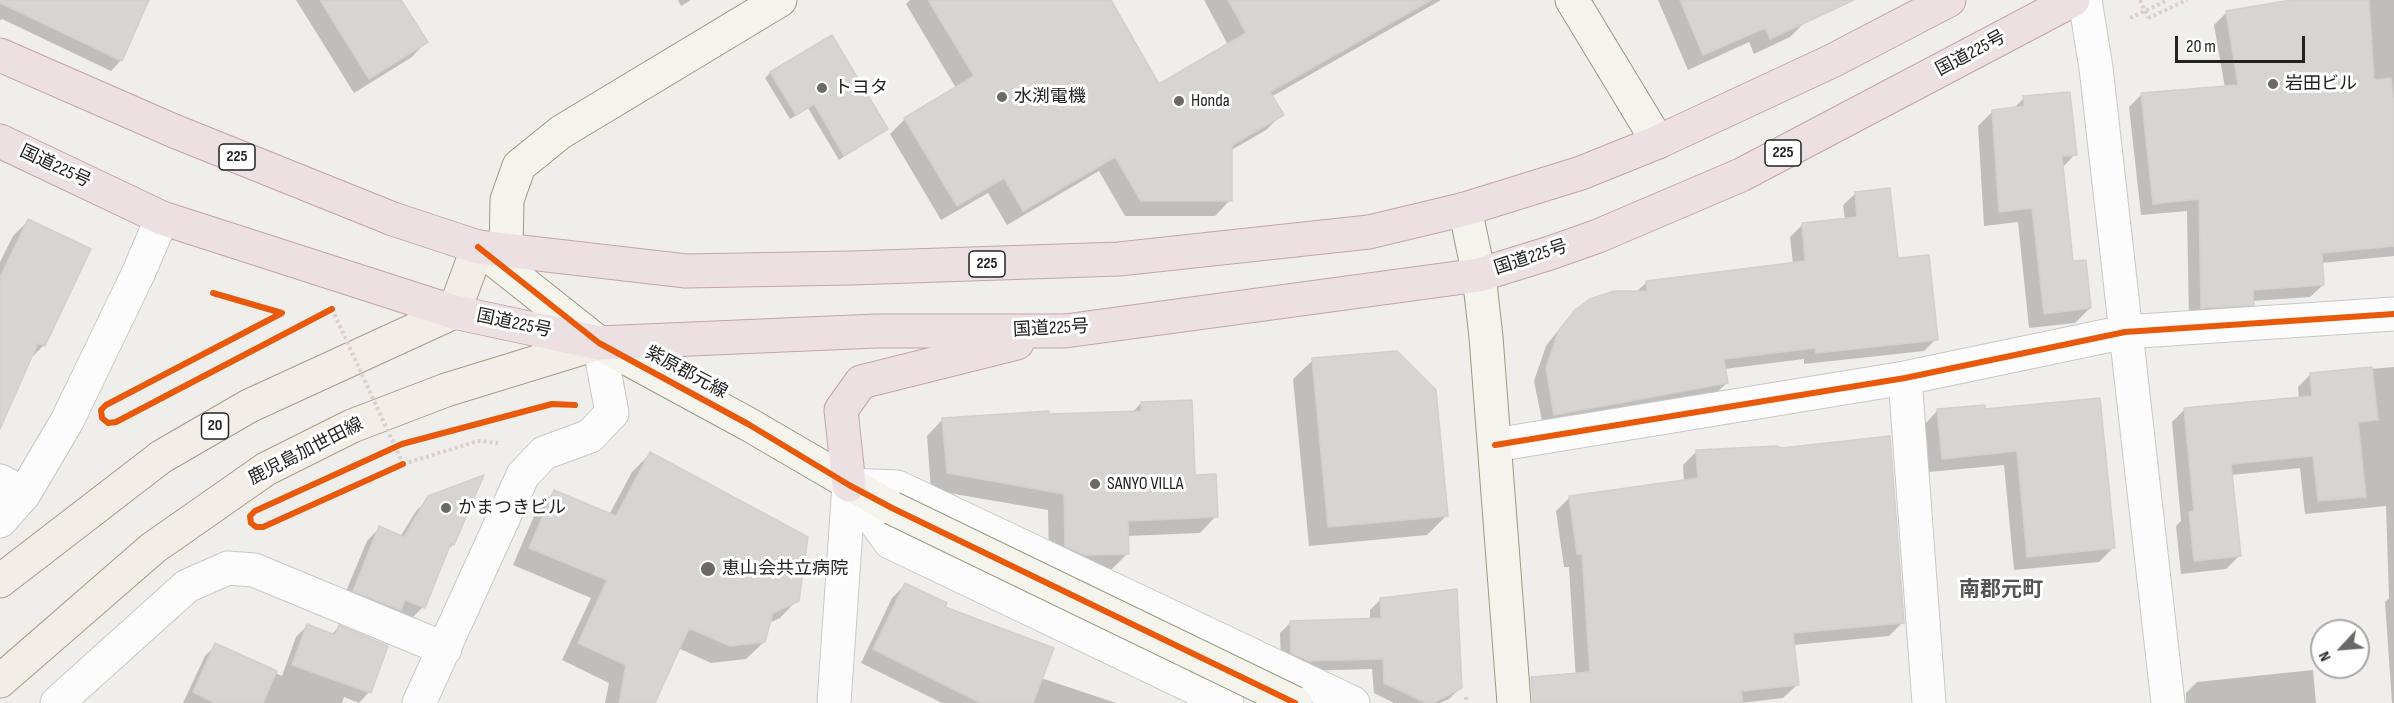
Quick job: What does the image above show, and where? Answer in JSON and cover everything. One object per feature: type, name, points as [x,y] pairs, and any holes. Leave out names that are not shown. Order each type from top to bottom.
[{"type":"highway","name":"225","points":[[0,55],[174,131],[393,219],[492,249],[686,271],[1119,259],[1369,232],[1465,209],[1581,173],[1658,142],[1832,61],[1949,0]]},
{"type":"highway","name":"国道225号","points":[[0,141],[162,218],[454,312],[598,343],[876,330],[1065,331],[1479,275],[1598,236],[1741,175],[2073,0]]},
{"type":"highway","name":"225","points":[[849,484],[842,410],[861,382],[1065,331]]},
{"type":"main road","points":[[454,312],[492,249]]},
{"type":"main road","name":"20","points":[[0,581],[161,457],[249,406],[454,312]]},
{"type":"main road","name":"鹿児島加世田線","points":[[0,681],[153,548],[266,469],[352,426],[446,390],[598,343]]},
{"type":"street","points":[[492,249],[519,166],[561,132],[780,0]]},
{"type":"street","points":[[1572,0],[1658,142]]},
{"type":"street","points":[[2085,0],[2096,68],[2124,332],[2168,703]]},
{"type":"street","points":[[1465,209],[1479,275],[1495,446],[1514,703]]},
{"type":"street","points":[[0,521],[12,488],[67,421],[138,274],[162,218]]},
{"type":"street","name":"紫原郡元線","points":[[492,249],[598,343],[748,424],[892,508],[1295,703]]},
{"type":"street","points":[[1495,446],[1905,378],[2124,332],[2394,314]]},
{"type":"street","points":[[419,703],[523,475],[544,453],[590,436],[612,413],[598,343]]},
{"type":"street","points":[[1905,378],[1929,703]]},
{"type":"street","points":[[849,484],[897,487],[1353,703]]},
{"type":"street","points":[[849,484],[890,542],[1227,703]]},
{"type":"street","points":[[834,703],[849,484]]},
{"type":"street","points":[[57,703],[187,586],[228,568],[254,570],[445,649]]},
{"type":"street","points":[[1125,654],[1150,606]]},
{"type":"path","points":[[2140,0],[2148,18],[2187,0]]},
{"type":"path","points":[[2130,18],[2168,0]]},
{"type":"path","points":[[322,315],[332,309],[403,464]]},
{"type":"path","points":[[392,469],[478,441],[506,443]]},
{"type":"path","points":[[391,448],[402,444]]},
{"type":"path","points":[[1466,697],[1467,703]]},
{"type":"building","points":[[0,0],[149,0],[122,61],[0,3]]},
{"type":"building","points":[[320,0],[401,0],[428,42],[369,79]]},
{"type":"building","points":[[928,0],[1111,0],[1159,84],[1246,33],[1228,0],[1431,0],[1270,92],[1284,115],[1232,145],[1232,201],[1141,201],[1115,157],[1023,211],[1004,178],[957,206],[904,118],[974,76]]},
{"type":"building","points":[[1680,0],[1854,0],[1770,39],[1765,28],[1703,55]]},
{"type":"building","points":[[2291,0],[2369,0],[2374,80],[2391,78],[2394,105],[2394,246],[2322,253],[2324,285],[2253,290],[2254,305],[2201,308],[2199,199],[2153,204],[2141,93],[2238,85],[2226,11]]},
{"type":"building","name":"トヨタ","points":[[832,35],[888,129],[844,156],[814,104],[796,115],[770,72]]},
{"type":"building","points":[[2070,92],[2077,155],[2062,156],[2073,261],[2086,260],[2091,308],[2044,314],[2032,208],[1999,212],[1992,110],[2024,106],[2023,96]]},
{"type":"building","points":[[1890,188],[1898,258],[1929,255],[1938,340],[1816,353],[1815,348],[1724,359],[1728,383],[1554,415],[1546,368],[1558,332],[1575,310],[1590,299],[1614,291],[1647,291],[1646,281],[1805,261],[1802,223],[1857,217],[1855,192]]},
{"type":"building","points":[[28,219],[91,249],[45,346],[38,343],[0,429],[0,277]]},
{"type":"building","points":[[1397,351],[1436,390],[1448,516],[1328,527],[1312,358]]},
{"type":"building","points":[[2372,367],[2378,420],[2358,422],[2366,497],[2318,501],[2313,456],[2231,464],[2241,556],[2194,561],[2189,512],[2194,511],[2184,408],[2312,396],[2310,373]]},
{"type":"building","points":[[2100,398],[2115,548],[2027,557],[2017,451],[1942,459],[1937,409],[1985,405],[1985,409]]},
{"type":"building","points":[[1192,400],[1195,475],[1216,474],[1218,517],[1128,521],[1129,554],[1085,555],[1065,546],[1064,494],[947,473],[942,418],[1049,411],[1049,414],[1141,411],[1141,402]]},
{"type":"building","points":[[1890,436],[1904,623],[1793,633],[1799,685],[1741,691],[1743,703],[1533,703],[1531,677],[1590,672],[1582,554],[1577,554],[1569,496],[1698,478],[1696,450],[1777,446],[1781,448]]},
{"type":"building","name":"恵山会共立病院","points":[[650,452],[808,537],[799,601],[773,613],[765,642],[730,646],[689,628],[655,703],[619,703],[626,665],[578,643],[607,580],[529,548],[554,490],[616,516]]},
{"type":"building","points":[[484,475],[454,545],[451,543],[425,608],[405,600],[401,610],[353,591],[379,526],[404,537],[428,496]]},
{"type":"building","points":[[905,583],[947,603],[945,607],[1054,648],[1033,703],[981,703],[873,649]]},
{"type":"building","points":[[1457,589],[1462,688],[1433,703],[1426,703],[1384,683],[1383,659],[1309,661],[1291,653],[1290,621],[1381,618],[1380,598]]},
{"type":"building","points":[[307,624],[335,635],[339,625],[388,646],[371,693],[292,665]]},
{"type":"building","points":[[215,643],[277,671],[263,703],[215,703],[193,692]]},
{"type":"cycle path","points":[[478,247],[599,343],[748,424],[849,485],[1295,703]]},
{"type":"cycle path","points":[[213,293],[282,313],[106,405],[101,410],[102,418],[108,423],[116,422],[332,309]]},
{"type":"cycle path","points":[[1495,445],[1905,378],[2125,332],[2394,314]]},
{"type":"cycle path","points":[[403,464],[263,527],[256,527],[251,523],[250,516],[255,511],[402,444],[552,404],[575,405]]},
{"type":"place","name":"岩田ビル","points":[[2273,84]]},
{"type":"place","name":"トヨタ","points":[[822,88]]},
{"type":"place","name":"水渕電機","points":[[1002,97]]},
{"type":"place","name":"Honda","points":[[1179,101]]},
{"type":"place","name":"SANYO VILLA","points":[[1095,484]]},
{"type":"place","name":"かまつきビル","points":[[446,508]]},
{"type":"place","name":"恵山会共立病院","points":[[708,569]]},
{"type":"district","name":"南郡元町","points":[[2001,591]]}]
